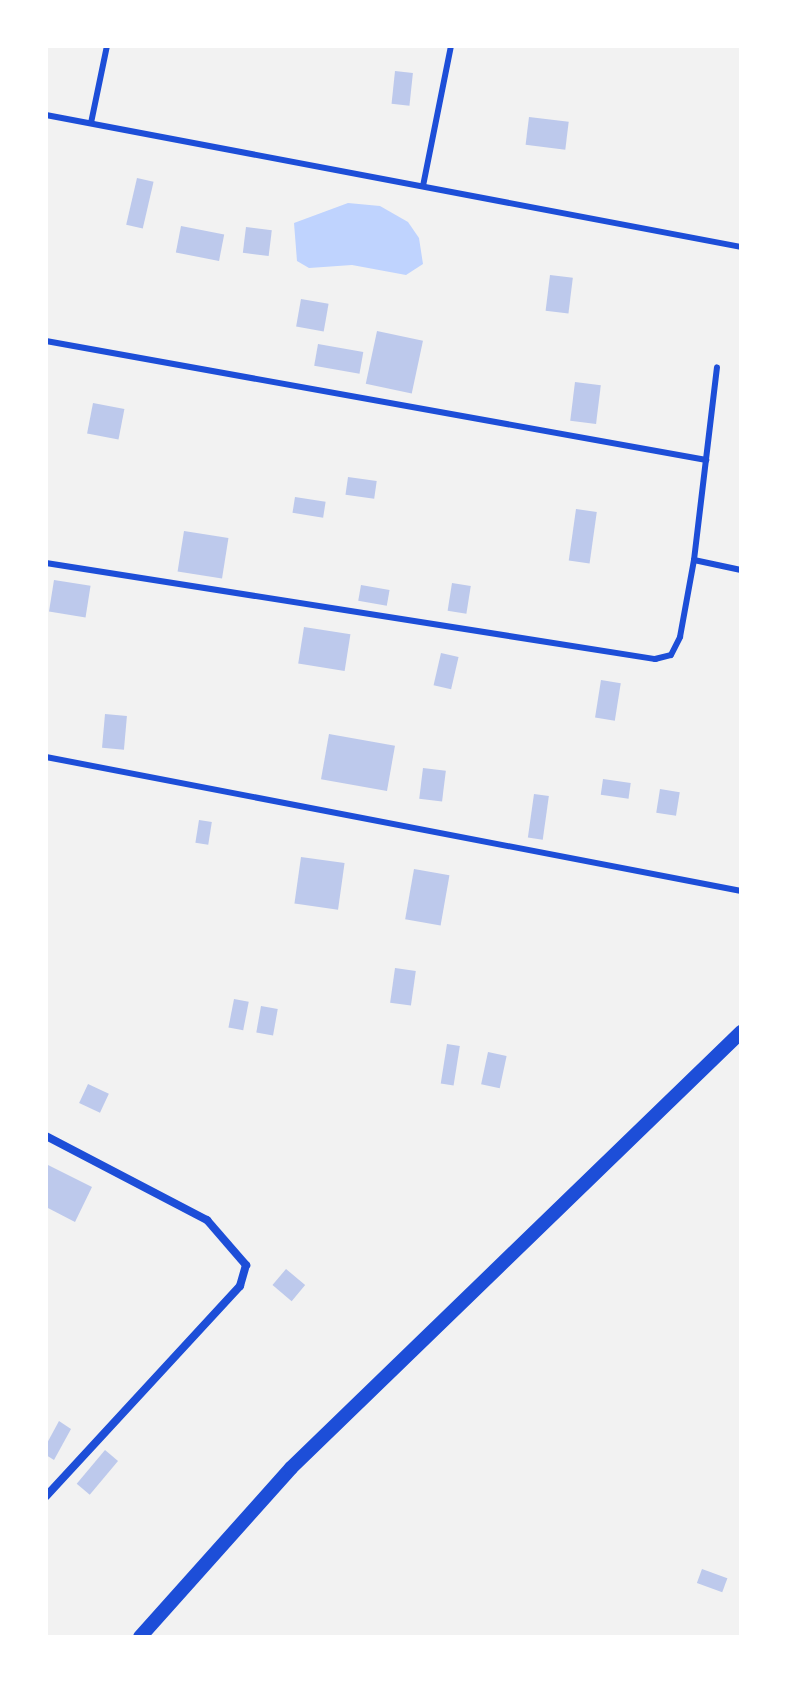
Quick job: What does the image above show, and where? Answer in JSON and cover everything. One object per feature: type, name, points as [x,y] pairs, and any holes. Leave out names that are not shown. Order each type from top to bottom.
[{"type":"street","points":[[140,1637],[291,1468],[741,1032]]},
{"type":"street","points":[[46,1136],[207,1220],[246,1265],[240,1286],[46,1496]]},
{"type":"lane","points":[[91,123],[107,46]]},
{"type":"lane","points":[[423,186],[451,46]]},
{"type":"lane","points":[[46,115],[741,247]]},
{"type":"lane","points":[[46,341],[706,460]]},
{"type":"lane","points":[[46,563],[655,659],[671,655],[680,637],[694,560],[717,367]]},
{"type":"lane","points":[[694,560],[741,570]]},
{"type":"lane","points":[[46,757],[741,891]]},
{"type":"water","points":[[348,203],[380,206],[408,222],[419,238],[423,264],[406,275],[352,265],[309,268],[297,261],[294,223]]},
{"type":"building","points":[[395,71],[413,73],[409,106],[392,104]]},
{"type":"building","points":[[529,117],[569,122],[565,150],[526,145]]},
{"type":"building","points":[[137,178],[154,182],[143,229],[126,225]]},
{"type":"building","points":[[181,226],[224,234],[219,261],[176,253]]},
{"type":"building","points":[[246,227],[272,230],[269,256],[243,253]]},
{"type":"building","points":[[550,275],[573,278],[568,314],[546,311]]},
{"type":"building","points":[[301,299],[329,304],[324,331],[296,327]]},
{"type":"building","points":[[377,331],[423,341],[412,394],[366,384]]},
{"type":"building","points":[[318,344],[363,352],[359,374],[314,366]]},
{"type":"building","points":[[575,382],[601,385],[596,424],[570,421]]},
{"type":"building","points":[[93,403],[124,409],[118,440],[87,433]]},
{"type":"building","points":[[348,477],[377,481],[374,499],[345,495]]},
{"type":"building","points":[[295,497],[326,502],[323,518],[292,513]]},
{"type":"building","points":[[576,509],[597,512],[590,563],[569,560]]},
{"type":"building","points":[[184,531],[228,538],[222,579],[178,571]]},
{"type":"building","points":[[54,580],[91,586],[86,617],[49,612]]},
{"type":"building","points":[[452,583],[471,586],[466,614],[448,611]]},
{"type":"building","points":[[361,585],[390,590],[387,606],[358,601]]},
{"type":"building","points":[[304,627],[350,634],[345,671],[298,664]]},
{"type":"building","points":[[441,653],[459,657],[451,689],[434,685]]},
{"type":"building","points":[[601,680],[621,683],[615,721],[595,718]]},
{"type":"building","points":[[105,714],[127,716],[124,750],[102,748]]},
{"type":"building","points":[[329,734],[395,746],[387,791],[321,779]]},
{"type":"building","points":[[423,768],[446,771],[442,802],[419,799]]},
{"type":"building","points":[[603,779],[631,783],[629,799],[601,795]]},
{"type":"building","points":[[660,789],[680,792],[676,816],[656,813]]},
{"type":"building","points":[[534,794],[549,796],[543,840],[528,838]]},
{"type":"building","points":[[199,820],[212,822],[208,845],[195,843]]},
{"type":"building","points":[[301,857],[345,863],[338,910],[294,904]]},
{"type":"building","points":[[414,869],[449,875],[441,925],[405,919]]},
{"type":"building","points":[[395,968],[416,971],[411,1006],[390,1003]]},
{"type":"building","points":[[234,999],[249,1002],[243,1030],[228,1027]]},
{"type":"building","points":[[261,1006],[278,1009],[273,1036],[256,1033]]},
{"type":"building","points":[[447,1044],[460,1046],[454,1086],[441,1084]]},
{"type":"building","points":[[488,1052],[507,1056],[500,1088],[481,1084]]},
{"type":"building","points":[[88,1084],[109,1094],[100,1113],[79,1103]]},
{"type":"building","points":[[46,1164],[92,1187],[75,1222],[46,1207]]},
{"type":"building","points":[[286,1269],[305,1285],[292,1301],[273,1285]]},
{"type":"building","points":[[59,1421],[71,1429],[54,1460],[46,1455],[46,1445]]},
{"type":"building","points":[[105,1450],[118,1461],[90,1495],[77,1484]]},
{"type":"building","points":[[702,1569],[727,1578],[722,1592],[697,1583]]}]
